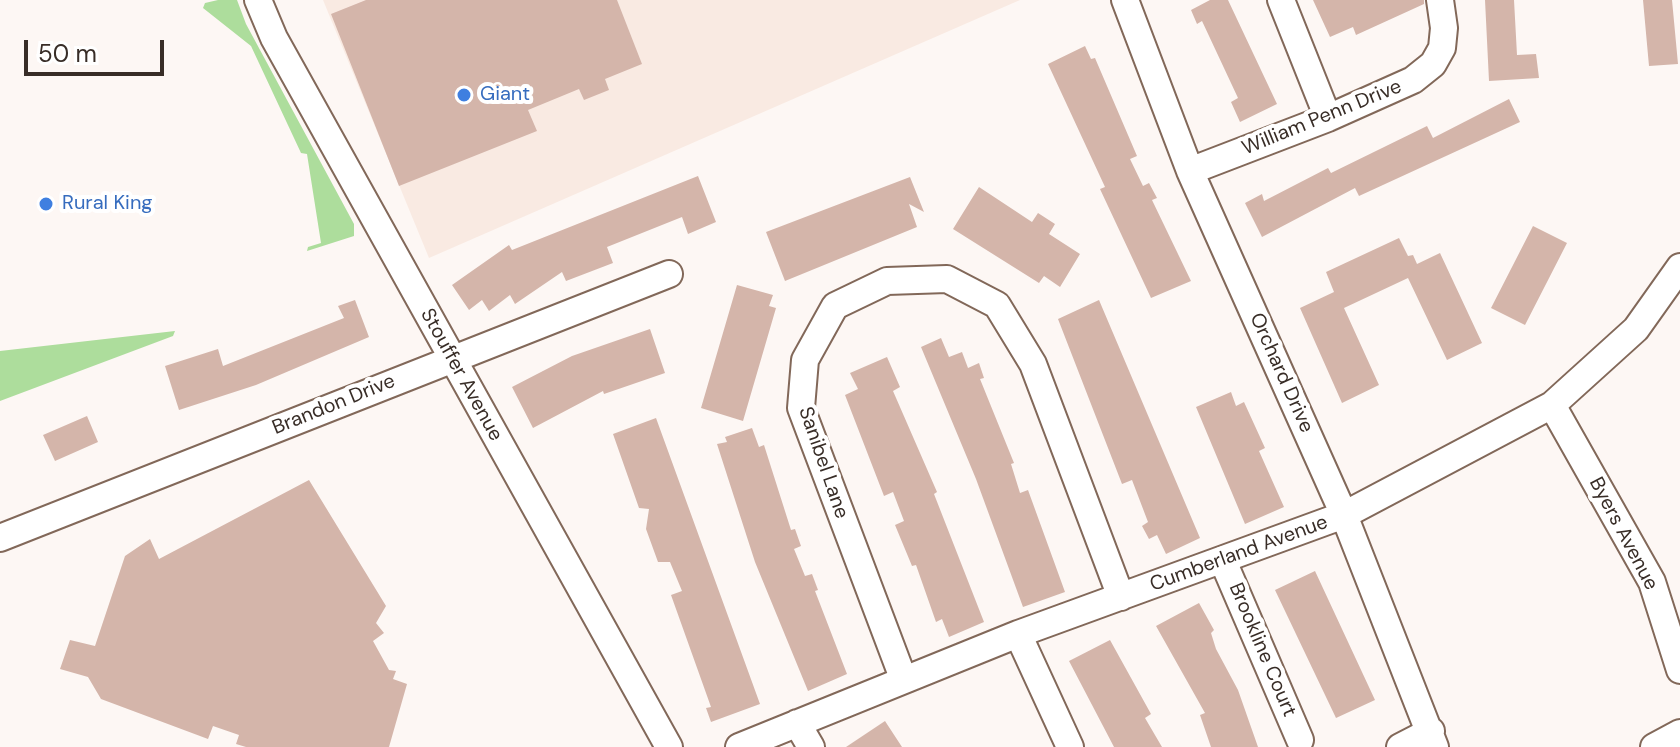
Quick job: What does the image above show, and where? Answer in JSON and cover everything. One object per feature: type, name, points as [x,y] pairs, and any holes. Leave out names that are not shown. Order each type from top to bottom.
[{"type":"street","name":"Stouffer Avenue","points":[[258,0],[274,38],[669,747]]},
{"type":"street","name":"Orchard Drive","points":[[1125,0],[1190,171],[1344,515],[1433,739]]},
{"type":"street","points":[[1281,0],[1328,118]]},
{"type":"street","name":"William Penn Drive","points":[[1190,171],[1328,118],[1413,80],[1433,64],[1442,48],[1444,28],[1440,0]]},
{"type":"street","name":"Cumberland Avenue","points":[[739,747],[903,678],[1344,515],[1552,405],[1636,329],[1680,267]]},
{"type":"street","name":"Brandon Drive","points":[[0,538],[669,274]]},
{"type":"street","name":"Sanibel Lane","points":[[903,678],[801,408],[805,360],[835,306],[887,281],[947,279],[997,305],[1033,364],[1121,597]]},
{"type":"street","name":"Byers Avenue","points":[[1552,405],[1652,582],[1680,670]]},
{"type":"street","name":"Brookline Court","points":[[1223,561],[1300,740]]},
{"type":"street","points":[[1018,634],[1070,747]]},
{"type":"street","points":[[797,723],[811,747]]},
{"type":"street","points":[[1654,747],[1680,733]]},
{"type":"street","points":[[1400,747],[1433,739]]},
{"type":"shaded area","points":[[323,0],[1020,0],[429,258]]},
{"type":"green space","points":[[237,0],[246,24],[354,224],[354,236],[307,251],[308,247],[321,243],[307,154],[301,153],[251,46],[203,8],[205,3]]},
{"type":"green space","points":[[175,331],[173,336],[0,401],[0,351]]},
{"type":"building","name":"Giant","points":[[366,0],[617,0],[642,64],[605,79],[609,90],[584,100],[579,89],[528,110],[537,131],[399,186],[331,14]]},
{"type":"building","points":[[1210,0],[1228,0],[1277,104],[1240,122],[1231,102],[1238,98],[1202,21],[1197,24],[1191,10]]},
{"type":"building","points":[[1313,0],[1424,0],[1424,4],[1356,35],[1353,27],[1330,37]]},
{"type":"building","points":[[1485,0],[1514,0],[1517,55],[1536,54],[1539,78],[1489,81]]},
{"type":"building","points":[[1643,0],[1672,0],[1678,64],[1649,66]]},
{"type":"building","points":[[1085,46],[1091,59],[1095,58],[1137,156],[1130,159],[1143,186],[1149,183],[1157,198],[1152,200],[1191,281],[1151,298],[1100,189],[1105,187],[1048,64]]},
{"type":"building","points":[[1509,99],[1520,122],[1359,196],[1355,188],[1262,237],[1245,203],[1262,194],[1264,201],[1328,168],[1331,173],[1427,126],[1433,138]]},
{"type":"building","points":[[698,176],[716,222],[688,234],[682,217],[607,247],[613,263],[566,281],[562,272],[515,304],[510,295],[489,311],[482,300],[469,310],[452,285],[509,245],[512,250]]},
{"type":"building","points":[[910,177],[924,212],[909,204],[917,227],[785,281],[766,232]]},
{"type":"building","points":[[979,187],[1032,222],[1038,213],[1055,224],[1049,234],[1080,254],[1060,287],[1044,276],[1039,283],[953,229]]},
{"type":"building","points":[[1533,226],[1567,243],[1525,325],[1491,308]]},
{"type":"building","points":[[1399,238],[1408,256],[1413,255],[1417,264],[1440,253],[1482,343],[1447,360],[1408,278],[1344,308],[1379,385],[1342,403],[1300,308],[1334,292],[1326,272]]},
{"type":"building","points":[[737,285],[773,295],[769,306],[776,308],[743,421],[701,408]]},
{"type":"building","points":[[355,300],[369,337],[256,385],[179,410],[165,366],[218,349],[223,366],[344,318],[338,306]]},
{"type":"building","points":[[1099,300],[1200,538],[1166,554],[1157,535],[1149,539],[1142,526],[1148,522],[1132,480],[1122,484],[1058,319]]},
{"type":"building","points":[[650,329],[665,373],[604,394],[603,391],[533,428],[512,387],[572,356]]},
{"type":"building","points":[[941,338],[949,357],[962,352],[968,368],[979,363],[984,378],[980,379],[1014,463],[1011,464],[1020,493],[1028,490],[1065,592],[1023,607],[976,479],[921,347]]},
{"type":"building","points":[[887,357],[900,387],[893,391],[937,492],[934,494],[984,622],[949,637],[942,619],[936,622],[916,565],[912,566],[895,525],[904,521],[893,492],[884,496],[845,395],[858,389],[850,373]]},
{"type":"building","points":[[1231,392],[1236,406],[1244,402],[1265,448],[1259,451],[1284,507],[1245,524],[1196,407]]},
{"type":"building","points":[[87,416],[98,442],[55,461],[43,435]]},
{"type":"building","points":[[656,418],[760,704],[711,722],[706,708],[711,707],[671,595],[682,591],[670,562],[658,562],[646,529],[649,509],[639,508],[613,434]]},
{"type":"building","points":[[752,428],[759,447],[764,445],[791,530],[795,529],[801,546],[794,549],[805,576],[812,574],[818,590],[815,591],[847,674],[808,691],[755,562],[717,444],[727,442],[725,437]]},
{"type":"building","points":[[309,480],[386,606],[376,623],[384,633],[373,641],[389,670],[396,671],[393,679],[407,684],[389,747],[246,747],[236,744],[239,735],[213,726],[208,739],[101,699],[88,677],[60,669],[70,640],[95,646],[125,556],[150,539],[159,559]]},
{"type":"building","points":[[1315,571],[1375,700],[1336,718],[1275,590]]},
{"type":"building","points":[[1199,603],[1214,630],[1211,633],[1216,649],[1238,690],[1258,747],[1211,747],[1200,715],[1205,713],[1156,626]]},
{"type":"building","points":[[1110,640],[1151,714],[1145,718],[1162,747],[1114,747],[1069,661]]},
{"type":"building","points":[[885,721],[902,747],[846,747]]},
{"type":"place","name":"Giant","points":[[464,95]]},
{"type":"place","name":"Rural King","points":[[46,204]]}]
